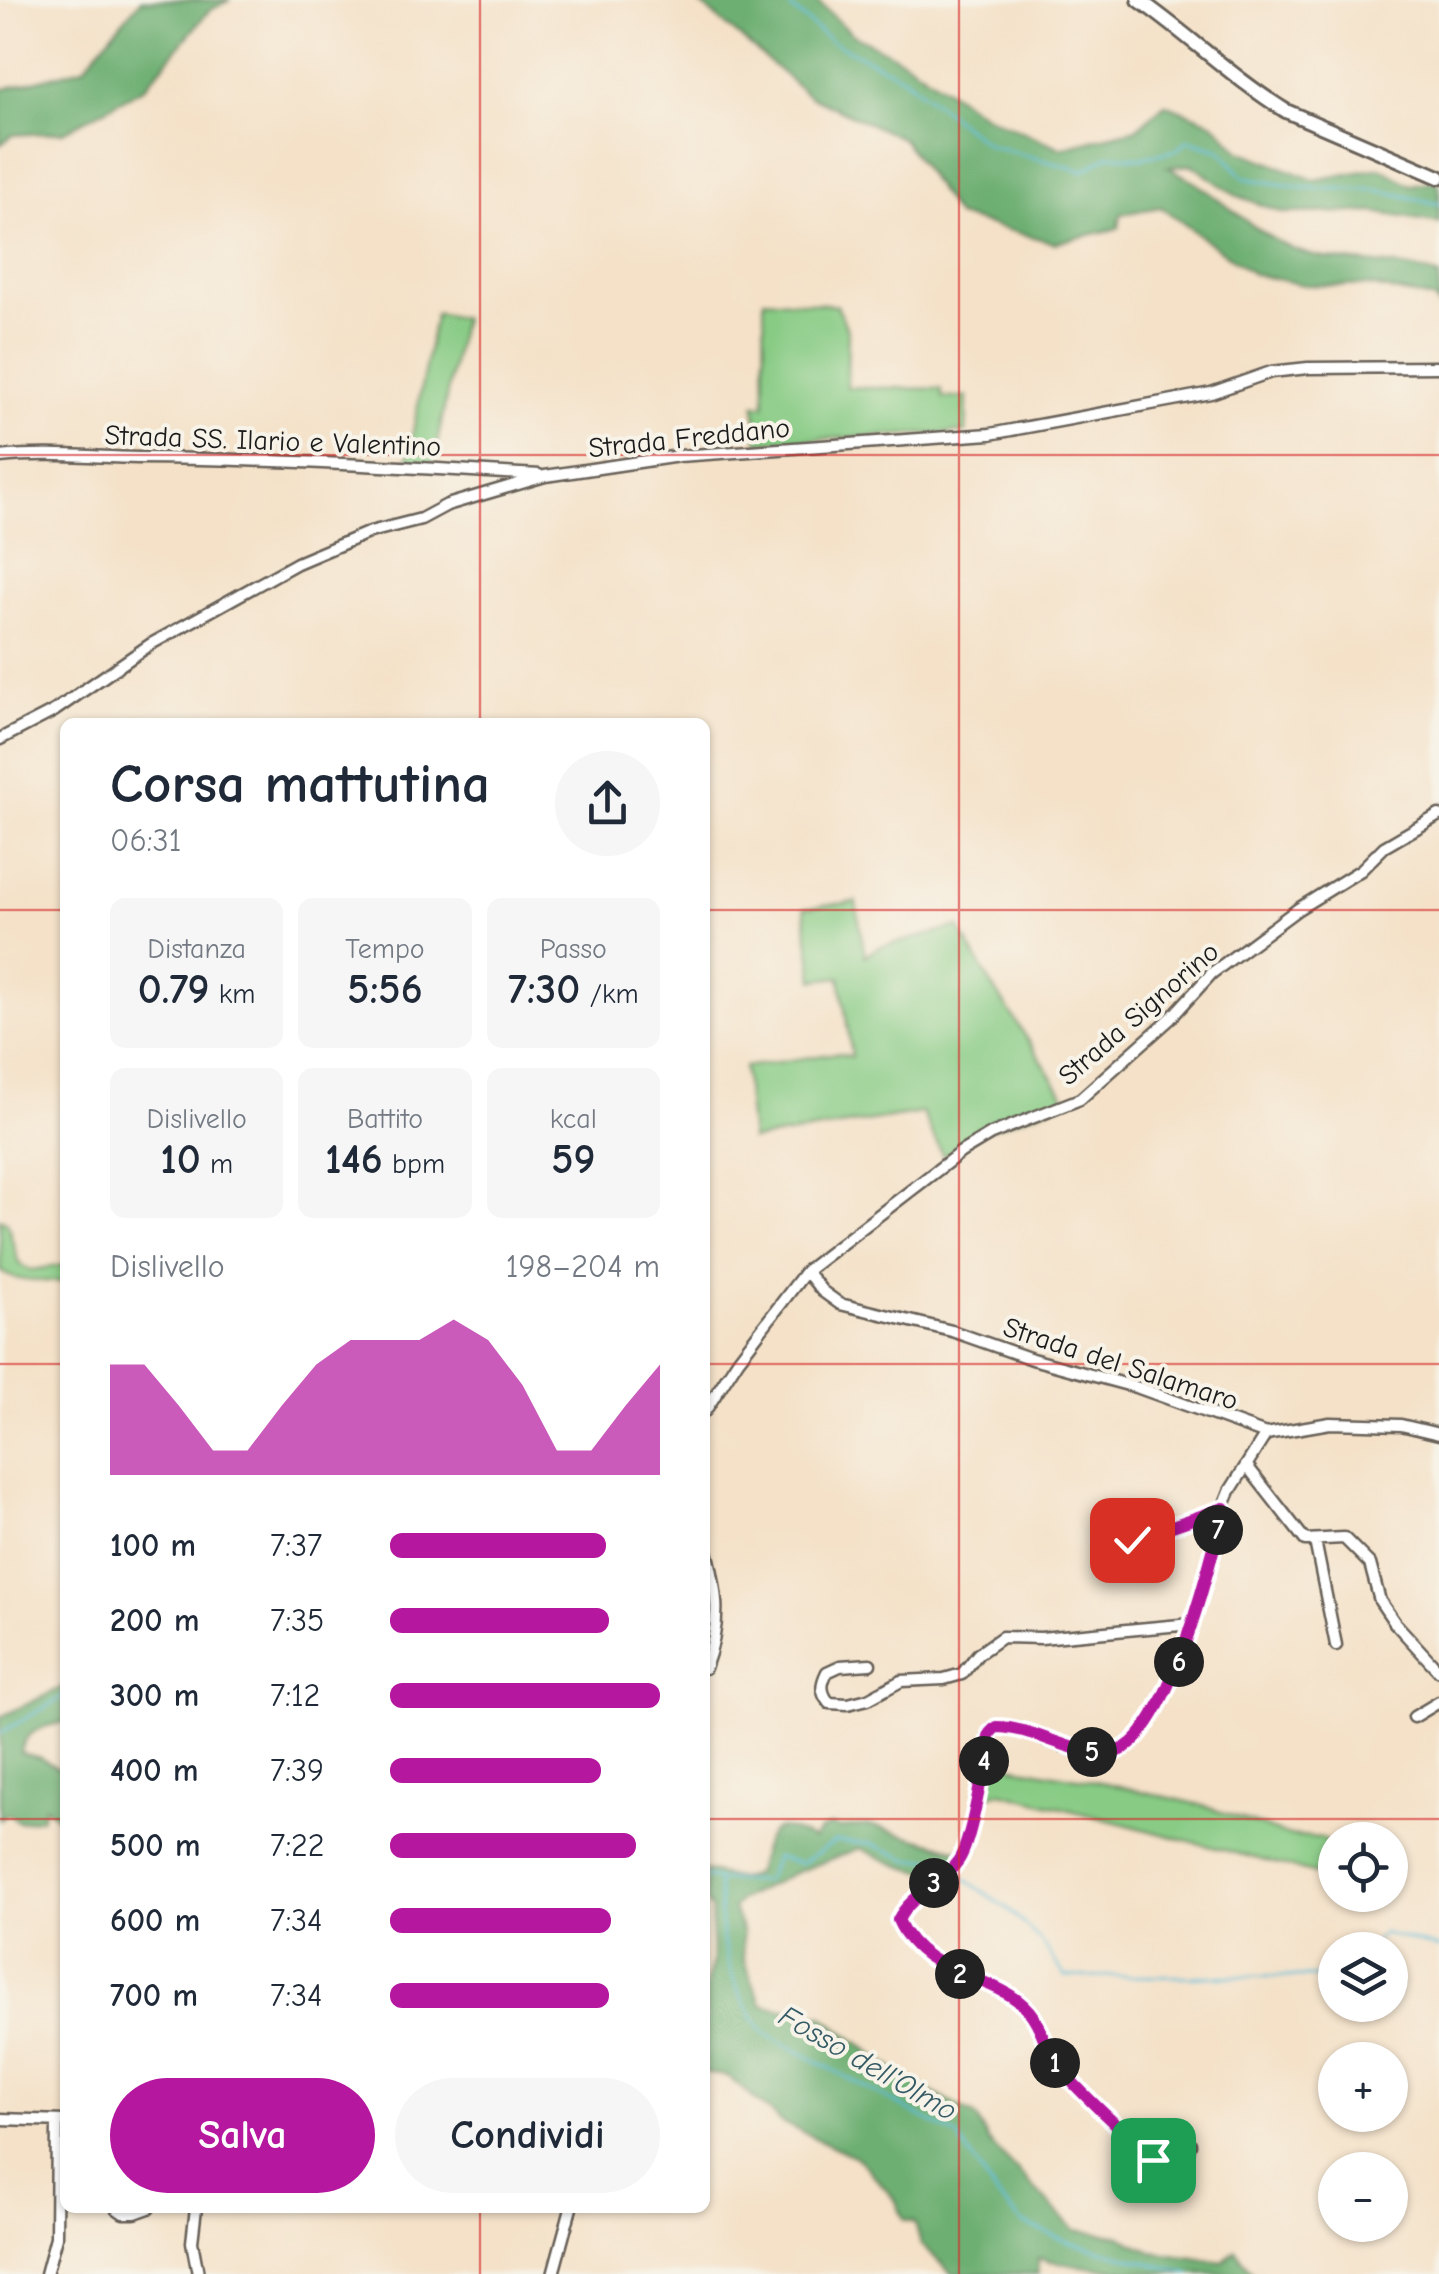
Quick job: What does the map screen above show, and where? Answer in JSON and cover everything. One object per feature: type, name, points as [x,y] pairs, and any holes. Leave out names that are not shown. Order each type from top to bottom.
[{"type":"street","points":[[1139,0],[1286,111],[1439,177]]},
{"type":"street","name":"Strada Freddano","points":[[0,739],[54,712],[152,644],[297,563],[370,532],[421,519],[448,505],[545,476],[678,456],[990,434],[1166,398],[1211,393],[1271,372],[1439,367]]},
{"type":"street","name":"Strada SS. Ilario e Valentino","points":[[0,457],[41,452],[225,458],[545,476]]},
{"type":"street","name":"Strada Signorino","points":[[710,1403],[806,1270],[961,1152],[991,1134],[1080,1099],[1170,1019],[1212,973],[1298,909],[1361,870],[1384,847],[1439,815]]},
{"type":"street","name":"Strada del Salamaro","points":[[806,1270],[822,1292],[840,1304],[952,1331],[1139,1388],[1266,1434],[1330,1423],[1401,1424],[1439,1434]]},
{"type":"street","points":[[1190,2144],[1186,2158],[1172,2167],[1153,2160],[1054,2062],[1029,2010],[926,1955],[905,1936],[898,1920],[906,1904],[947,1875],[962,1857],[990,1733],[996,1727],[1010,1727],[1086,1752],[1114,1754],[1131,1744],[1157,1708],[1177,1668],[1224,1508],[1266,1434]]},
{"type":"street","points":[[1247,1466],[1305,1540],[1344,1538],[1370,1564],[1380,1602],[1439,1671]]},
{"type":"street","points":[[1118,1539],[1132,1540],[1224,1508]]},
{"type":"street","points":[[1315,1541],[1336,1646]]},
{"type":"street","points":[[710,1561],[718,1605],[710,1644]]},
{"type":"street","points":[[870,1664],[840,1666],[827,1672],[822,1683],[823,1695],[829,1703],[868,1699],[901,1682],[962,1674],[978,1654],[1002,1637],[1041,1638],[1191,1624]]},
{"type":"street","points":[[1414,1717],[1439,1702]]},
{"type":"street","points":[[0,2119],[60,2122]]},
{"type":"street","points":[[46,2274],[57,2223],[60,2147]]},
{"type":"street","points":[[195,2213],[192,2242],[198,2274]]},
{"type":"street","points":[[553,2274],[570,2213]]},
{"type":"green space","points":[[141,0],[230,0],[209,11],[145,87],[63,132],[13,135],[0,145],[0,90],[83,68]]},
{"type":"green space","points":[[696,0],[816,0],[852,34],[905,61],[984,115],[1061,148],[1136,129],[1165,104],[1214,123],[1240,151],[1314,180],[1380,168],[1411,185],[1432,181],[1439,184],[1439,223],[1372,212],[1283,213],[1235,195],[1192,165],[1168,167],[1283,245],[1315,256],[1439,276],[1439,307],[1433,299],[1369,286],[1304,285],[1253,274],[1161,207],[1121,214],[1119,228],[1055,243],[956,216],[903,139],[809,96]]},
{"type":"green space","points":[[764,299],[837,305],[848,332],[847,387],[941,389],[943,398],[967,397],[966,432],[758,442],[755,405],[765,405]]},
{"type":"green space","points":[[435,314],[462,318],[433,464],[407,464]]},
{"type":"green space","points":[[856,902],[865,956],[877,948],[959,927],[1068,1101],[987,1130],[943,1156],[922,1113],[751,1140],[744,1067],[837,1053],[852,1057],[840,977],[814,980],[804,908]]},
{"type":"green space","points":[[0,1219],[7,1222],[19,1264],[31,1270],[60,1266],[60,1282],[25,1280],[1,1272]]},
{"type":"green space","points":[[60,1688],[60,1723],[31,1734],[21,1753],[41,1758],[60,1770],[60,1820],[45,1806],[41,1818],[19,1822],[7,1814],[0,1819],[0,1717]]},
{"type":"green space","points":[[992,1743],[998,1757],[1015,1767],[1201,1805],[1287,1835],[1318,1838],[1318,1875],[1001,1792],[980,1797]]},
{"type":"green space","points":[[832,1825],[870,1825],[961,1851],[945,1873],[933,1873],[901,1866],[860,1848],[792,1874],[739,1901],[733,1909],[742,1931],[744,1960],[762,2005],[822,2016],[900,2074],[976,2117],[988,2141],[1075,2230],[1120,2236],[1152,2252],[1223,2262],[1236,2250],[1253,2274],[1117,2270],[1038,2258],[1039,2274],[952,2274],[921,2244],[915,2223],[904,2220],[896,2201],[858,2158],[783,2123],[727,2076],[710,2074],[710,1872],[739,1879],[755,1874],[772,1832],[786,1829],[813,1839]]},
{"type":"waterway","points":[[786,0],[831,41],[903,77],[988,145],[1083,171],[1109,155],[1142,158],[1177,150],[1188,140],[1220,150],[1244,178],[1303,188],[1377,190],[1439,204]]},
{"type":"waterway","name":"Fosso dell'Olmo","points":[[0,1733],[60,1699]]},
{"type":"waterway","points":[[718,1880],[766,1881],[776,1857],[801,1863],[836,1841],[872,1844],[910,1860],[947,1861]]},
{"type":"waterway","points":[[958,1874],[1008,1909],[1039,1939],[1065,1976],[1318,1977]]},
{"type":"waterway","name":"Fosso dell'Olmo","points":[[710,1878],[718,1880],[721,1924],[733,1979],[764,2033],[957,2136],[998,2197],[1022,2223],[1069,2242],[1191,2274]]},
{"type":"waterway","points":[[1408,1940],[1439,1948]]},
{"type":"route","points":[[1132,1540],[1224,1508],[1177,1668],[1157,1708],[1131,1744],[1114,1754],[1086,1752],[1010,1727],[996,1727],[990,1733],[962,1857],[947,1875],[906,1904],[898,1920],[905,1936],[926,1955],[1029,2010],[1054,2062],[1153,2160]]}]
